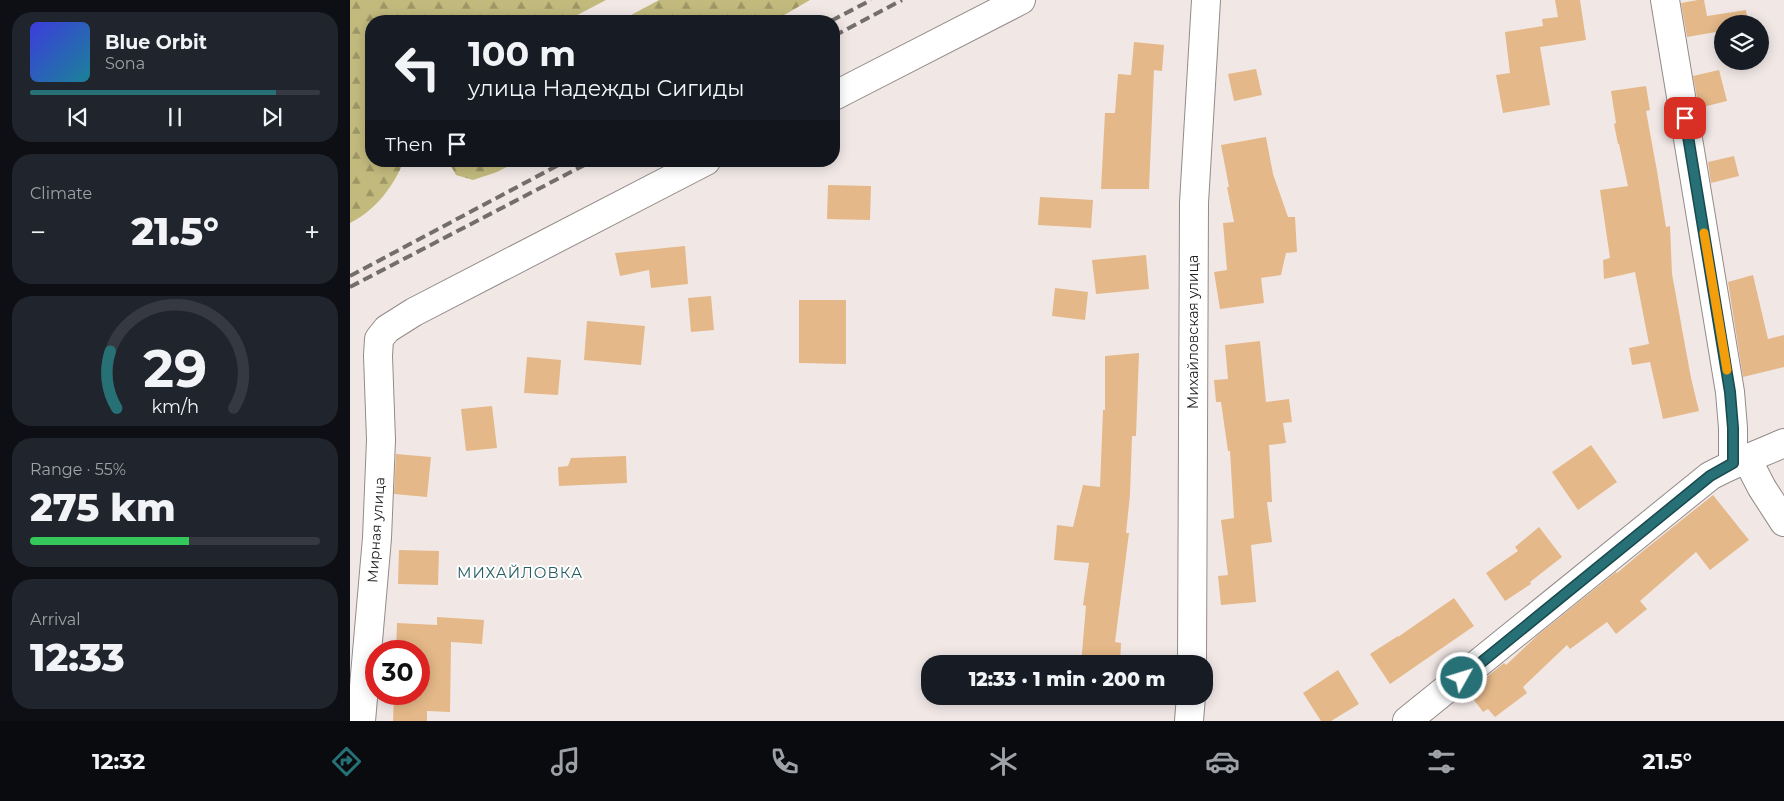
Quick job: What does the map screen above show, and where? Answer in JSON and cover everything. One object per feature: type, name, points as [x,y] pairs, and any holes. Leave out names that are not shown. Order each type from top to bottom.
[{"type":"street","points":[[840,93],[1021,0]]},
{"type":"street","name":"Михайловская улица","points":[[1192,655],[1194,203],[1206,0]]},
{"type":"street","points":[[1665,0],[1730,392],[1733,428],[1740,461],[1762,488],[1784,522]]},
{"type":"street","name":"Мирная улица","points":[[361,721],[378,518],[381,440],[379,339],[386,329],[414,312],[694,167]]},
{"type":"street","points":[[1407,721],[1710,476],[1784,442]]},
{"type":"street","points":[[1189,721],[1190,705]]},
{"type":"green space","points":[[350,0],[606,0],[577,15],[365,15],[365,167],[401,167],[395,180],[376,205],[350,223]]},
{"type":"green space","points":[[659,0],[810,0],[784,15],[631,15]]},
{"type":"green space","points":[[451,167],[507,167],[473,180],[456,175]]},
{"type":"building","points":[[1555,0],[1580,0],[1586,40],[1540,47],[1550,105],[1503,113],[1496,75],[1510,73],[1505,32],[1543,26],[1542,19],[1558,17]]},
{"type":"building","points":[[1704,0],[1707,16],[1746,10],[1747,15],[1714,15],[1714,32],[1687,37],[1681,3]]},
{"type":"building","points":[[1134,42],[1164,45],[1162,71],[1154,70],[1149,189],[1101,189],[1105,113],[1115,113],[1118,74],[1131,75]]},
{"type":"building","points":[[1256,69],[1262,95],[1234,101],[1228,74]]},
{"type":"building","points":[[1719,70],[1727,101],[1699,108],[1693,76]]},
{"type":"building","points":[[1646,86],[1650,110],[1646,111],[1666,227],[1670,226],[1672,274],[1699,411],[1663,419],[1650,362],[1632,365],[1629,348],[1649,344],[1635,272],[1604,279],[1603,260],[1610,258],[1600,190],[1628,186],[1614,124],[1616,123],[1611,91]]},
{"type":"building","points":[[1266,137],[1273,174],[1288,217],[1295,217],[1297,252],[1286,253],[1281,275],[1261,278],[1264,303],[1220,309],[1214,272],[1227,270],[1223,223],[1234,222],[1221,145]]},
{"type":"building","points":[[1734,156],[1739,176],[1711,183],[1708,162]]},
{"type":"building","points":[[828,185],[871,186],[870,220],[827,219]]},
{"type":"building","points":[[1040,197],[1093,200],[1091,228],[1038,225]]},
{"type":"building","points":[[685,246],[688,284],[651,288],[649,270],[620,276],[615,253]]},
{"type":"building","points":[[1146,255],[1149,289],[1096,294],[1092,260]]},
{"type":"building","points":[[1753,275],[1768,339],[1784,335],[1784,367],[1743,377],[1728,282]]},
{"type":"building","points":[[1055,288],[1088,292],[1085,320],[1052,316]]},
{"type":"building","points":[[711,296],[714,330],[691,332],[688,298]]},
{"type":"building","points":[[799,300],[846,300],[846,364],[799,363]]},
{"type":"building","points":[[587,321],[645,326],[641,365],[584,360]]},
{"type":"building","points":[[1260,341],[1266,402],[1289,399],[1292,422],[1283,423],[1286,443],[1269,445],[1272,502],[1267,502],[1272,542],[1251,545],[1256,602],[1221,605],[1218,576],[1228,575],[1221,520],[1234,518],[1230,451],[1228,451],[1221,402],[1216,402],[1214,380],[1228,379],[1225,345]]},
{"type":"building","points":[[1139,353],[1136,436],[1132,436],[1130,495],[1126,533],[1129,533],[1115,642],[1121,643],[1120,655],[1082,655],[1086,606],[1083,605],[1089,563],[1054,560],[1057,525],[1073,527],[1083,485],[1100,487],[1103,410],[1105,410],[1105,356]]},
{"type":"building","points":[[527,357],[561,360],[558,395],[524,393]]},
{"type":"building","points":[[492,406],[497,448],[466,451],[461,409]]},
{"type":"building","points":[[1591,445],[1617,482],[1578,510],[1552,472]]},
{"type":"building","points":[[396,454],[431,457],[427,497],[394,494]]},
{"type":"building","points":[[626,456],[627,483],[559,486],[558,467],[568,466],[571,458]]},
{"type":"building","points":[[1713,495],[1749,540],[1710,570],[1696,552],[1640,601],[1647,609],[1616,634],[1607,622],[1570,649],[1567,645],[1523,687],[1527,693],[1495,717],[1488,709],[1483,712],[1471,696],[1476,692],[1473,688],[1504,663],[1506,665],[1539,634]]},
{"type":"building","points":[[1539,527],[1562,557],[1530,582],[1531,584],[1505,601],[1486,573],[1518,551],[1515,547]]},
{"type":"building","points":[[399,550],[439,551],[438,585],[398,584]]},
{"type":"building","points":[[1454,598],[1474,626],[1390,684],[1370,654]]},
{"type":"building","points":[[437,617],[484,620],[482,644],[451,642],[450,712],[427,711],[427,721],[393,721],[394,705],[430,705],[430,640],[396,640],[397,623],[437,625]]},
{"type":"building","points":[[1338,670],[1359,704],[1331,721],[1321,721],[1303,693]]},
{"type":"railway","points":[[840,16],[871,0]]},
{"type":"railway","points":[[840,33],[902,0]]},
{"type":"railway","points":[[350,276],[555,167]]},
{"type":"railway","points":[[350,287],[580,167]]},
{"type":"slow traffic","points":[[1704,233],[1727,370]]},
{"type":"district","name":"МИХАЙЛОВКА","points":[[520,572]]},
{"type":"route","points":[[1462,678],[1710,476],[1733,463],[1730,392],[1685,118]]}]
